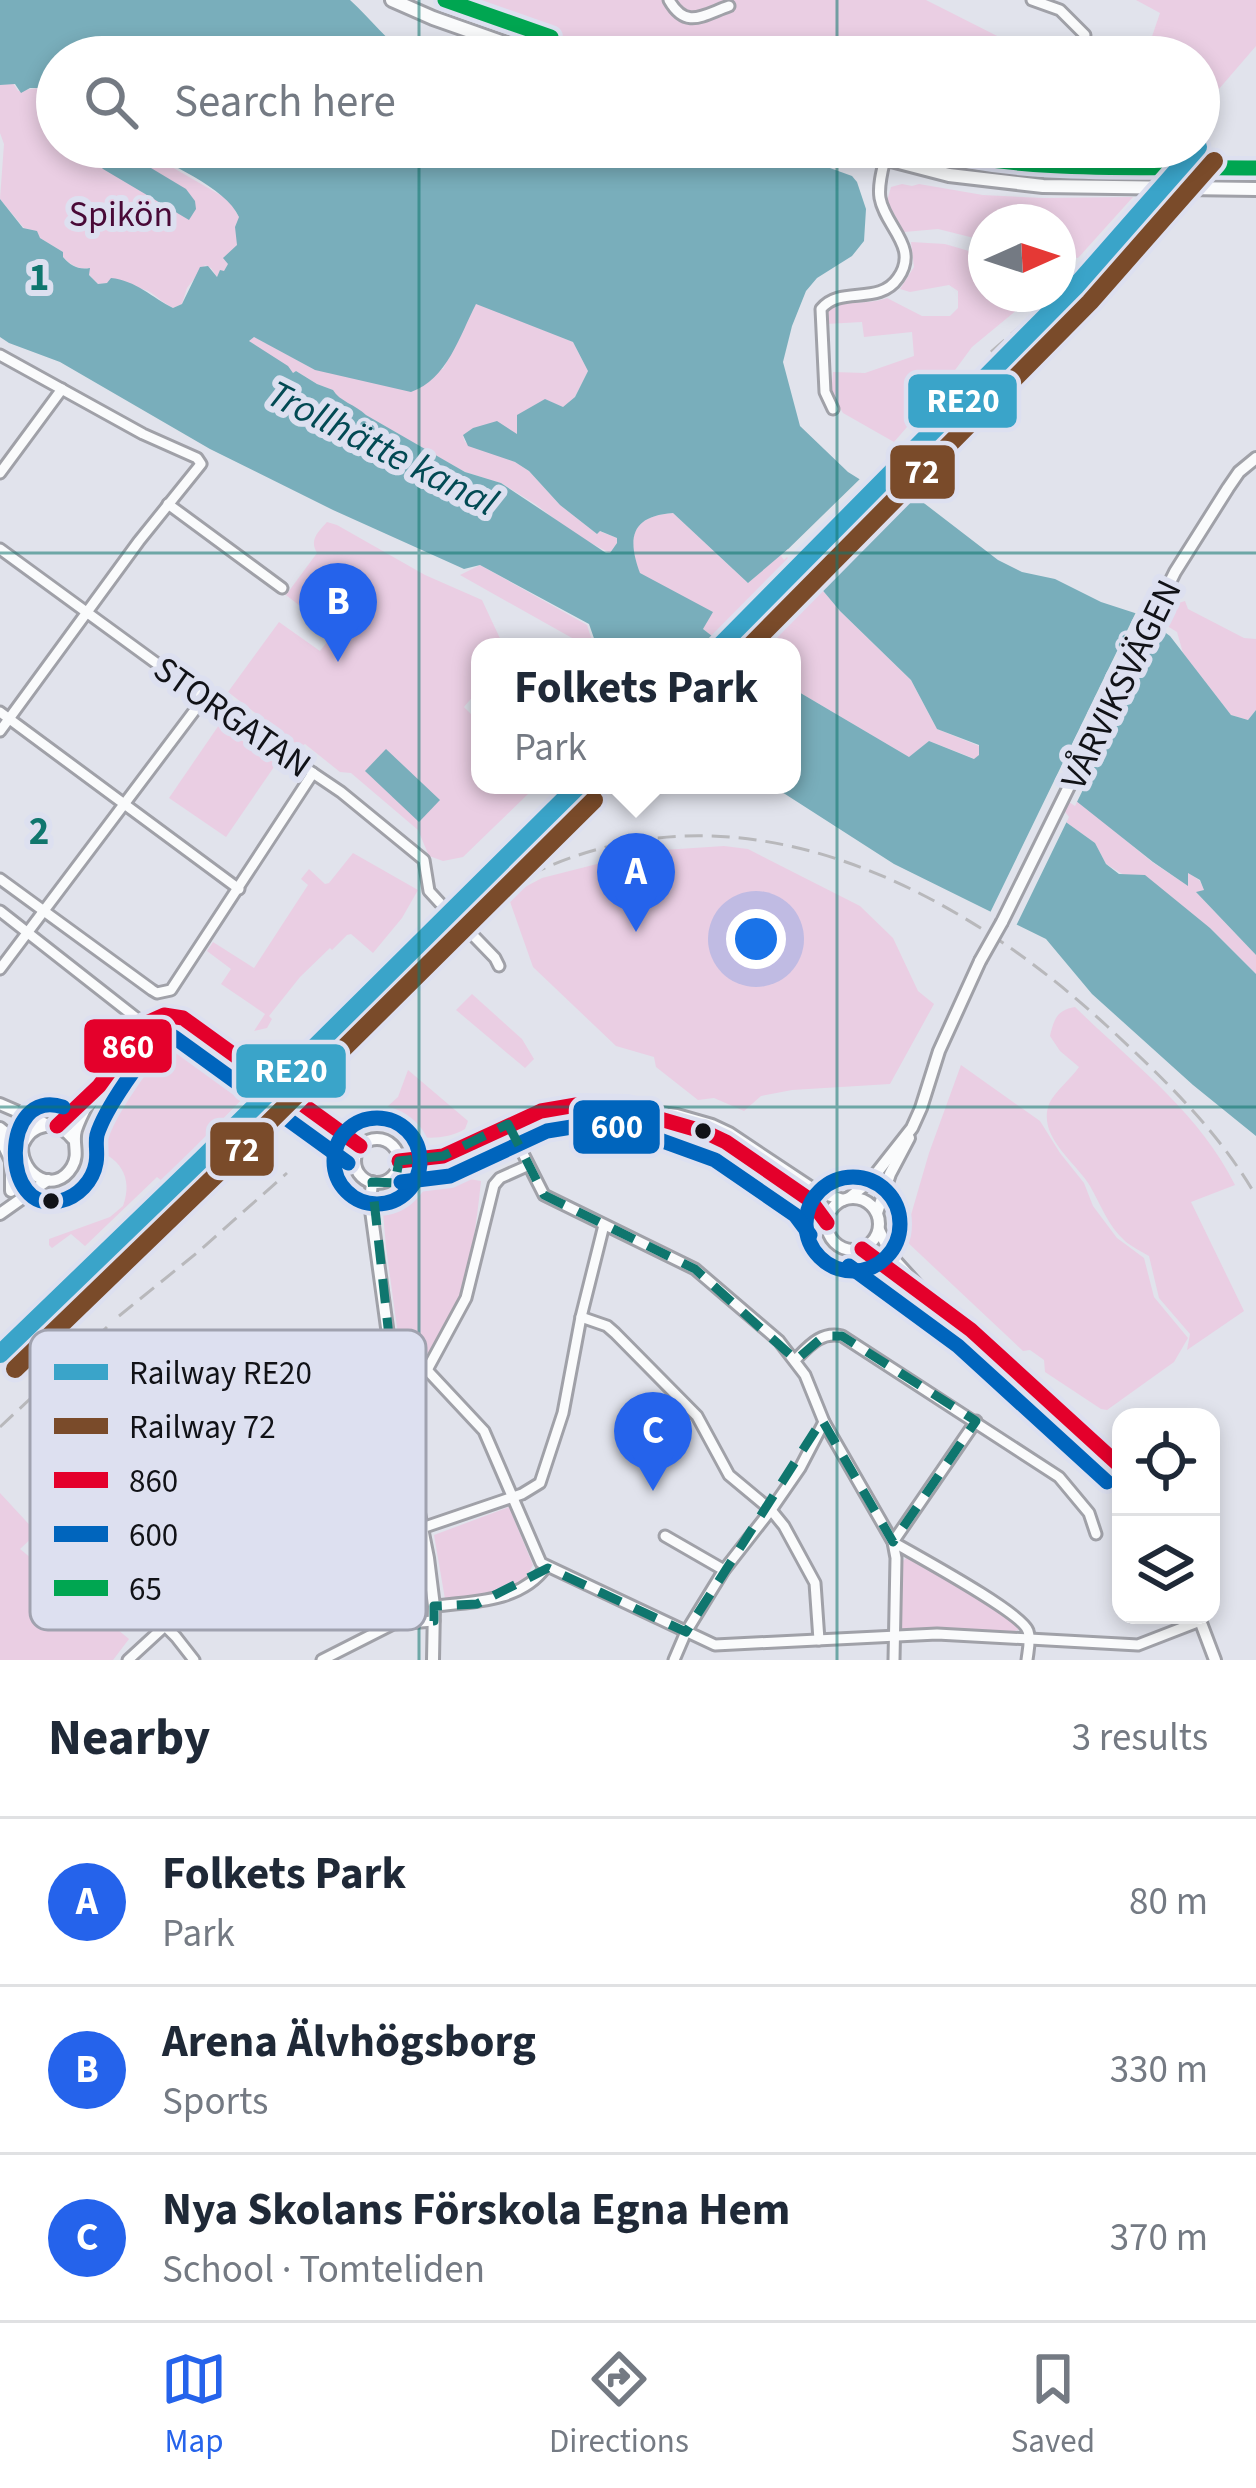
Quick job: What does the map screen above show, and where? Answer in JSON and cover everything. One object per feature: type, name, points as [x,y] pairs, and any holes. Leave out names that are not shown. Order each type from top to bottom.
[{"type":"main road","points":[[392,0],[484,36]]},
{"type":"main road","points":[[919,168],[1075,188],[1256,189]]},
{"type":"street","points":[[669,0],[686,19],[729,6]]},
{"type":"street","points":[[1032,0],[1063,5],[1085,35]]},
{"type":"street","points":[[833,409],[825,392],[821,309],[833,298],[880,293],[893,284],[904,266],[902,239],[880,199],[884,168]]},
{"type":"street","points":[[0,355],[201,464],[5,715],[0,731]]},
{"type":"street","points":[[0,473],[62,389]]},
{"type":"street","name":"VÅRVIKSVÄGEN","points":[[911,1129],[939,1051],[980,962],[1174,572],[1239,472],[1256,458]]},
{"type":"street","points":[[169,504],[282,588]]},
{"type":"street","name":"STORGATAN","points":[[0,550],[340,792],[424,860],[429,891],[440,902]]},
{"type":"street","points":[[0,969],[204,698]]},
{"type":"street","points":[[5,715],[239,890]]},
{"type":"street","points":[[0,879],[152,990],[164,993],[171,990],[239,890],[313,773]]},
{"type":"street","points":[[0,911],[144,1024]]},
{"type":"street","points":[[464,926],[499,966]]},
{"type":"street","points":[[1,1213],[71,1168],[81,1118],[144,1024],[164,1016],[183,1018],[257,1071]]},
{"type":"street","points":[[47,1180],[27,1168],[22,1146],[31,1132],[52,1125],[99,1086]]},
{"type":"street","points":[[0,1104],[74,1139]]},
{"type":"street","points":[[399,1161],[443,1156],[541,1111],[576,1105],[627,1106],[677,1114],[729,1133],[815,1191],[867,1202],[877,1213]]},
{"type":"street","points":[[306,1109],[360,1146]]},
{"type":"street","points":[[652,1112],[736,1148],[810,1200],[835,1244],[862,1249],[872,1244],[879,1230]]},
{"type":"street","points":[[508,1124],[544,1195],[695,1269],[795,1360],[893,1542],[894,1660]]},
{"type":"street","points":[[0,1128],[22,1146]]},
{"type":"street","points":[[827,1223],[833,1208],[866,1186],[911,1129]]},
{"type":"street","points":[[911,1129],[877,1213],[892,1257],[925,1294],[1022,1373],[1112,1458]]},
{"type":"street","points":[[0,1138],[11,1161],[11,1191]]},
{"type":"street","points":[[371,1139],[385,1140],[395,1148],[399,1161],[391,1178],[372,1182],[356,1168],[355,1160],[360,1146],[371,1139]]},
{"type":"street","points":[[527,1166],[494,1185],[466,1298],[427,1370],[493,1445],[538,1558],[546,1567],[715,1646],[937,1634],[1120,1646],[1145,1643],[1186,1624]]},
{"type":"street","points":[[1,1213],[27,1168]]},
{"type":"street","points":[[372,1182],[370,1202],[387,1330]]},
{"type":"street","points":[[426,1527],[513,1498],[540,1483],[563,1413],[604,1225]]},
{"type":"street","points":[[862,1249],[925,1294]]},
{"type":"street","points":[[581,1317],[607,1326],[668,1387],[697,1417],[729,1475],[784,1526],[815,1582],[819,1640]]},
{"type":"street","points":[[795,1360],[824,1336],[842,1336],[1059,1477],[1089,1513],[1096,1534]]},
{"type":"street","points":[[674,1660],[724,1570],[800,1468],[824,1421]]},
{"type":"street","points":[[893,1542],[976,1421]]},
{"type":"street","points":[[665,1536],[724,1570]]},
{"type":"street","points":[[893,1542],[1014,1615],[1027,1628],[1028,1660]]},
{"type":"street","points":[[426,1554],[434,1606],[434,1660]]},
{"type":"street","points":[[434,1606],[477,1604],[528,1585],[546,1567]]},
{"type":"street","points":[[426,1622],[434,1621]]},
{"type":"street","points":[[1201,1624],[1215,1660]]},
{"type":"street","points":[[128,1660],[161,1630]]},
{"type":"street","points":[[168,1630],[194,1660]]},
{"type":"street","points":[[322,1660],[381,1630]]},
{"type":"street","points":[[1145,1643],[1151,1660]]},
{"type":"highlighted area","points":[[508,1124],[544,1195],[695,1269],[796,1360],[824,1336],[842,1336],[976,1421],[893,1542],[822,1420],[686,1632],[548,1568],[477,1604],[434,1606],[434,1621],[393,1624],[272,1506],[341,1420],[397,1409],[372,1182],[395,1183],[399,1161],[443,1156]]},
{"type":"green space","points":[[449,0],[926,0],[997,36],[537,36]]},
{"type":"green space","points":[[1136,0],[1256,0],[1256,46],[1220,88],[1220,36],[1152,36],[1160,13]]},
{"type":"green space","name":"Spikön","points":[[13,83],[18,91],[36,88],[36,168],[173,168],[229,200],[239,217],[238,245],[224,272],[220,270],[217,277],[205,265],[187,288],[182,304],[173,308],[142,289],[98,284],[88,268],[72,265],[63,252],[24,228],[0,199],[4,144],[0,85]]},
{"type":"green space","points":[[919,184],[983,195],[1043,198],[1133,197],[1078,258],[1076,204],[968,204],[968,236],[938,229],[904,232],[887,201],[891,187]]},
{"type":"green space","points":[[911,242],[968,251],[968,312],[1014,312],[972,347],[894,442],[843,413],[831,393],[833,372],[865,373],[914,356],[912,332],[864,337],[862,322],[826,324],[826,311],[887,298],[922,316],[950,316],[958,308],[958,291],[949,285],[910,292],[900,289],[914,267]]},
{"type":"green space","points":[[476,303],[573,342],[588,371],[575,397],[563,408],[545,399],[518,434],[473,428],[463,436],[465,442],[515,462],[597,534],[617,538],[610,553],[501,483],[465,472],[365,415],[333,390],[293,373],[249,341],[253,336],[315,370],[443,369]]},
{"type":"green space","points":[[673,513],[748,583],[787,548],[840,611],[911,680],[937,729],[979,746],[979,756],[975,759],[929,741],[910,758],[801,693],[801,638],[714,638],[703,629],[712,612],[640,574],[633,540],[640,524]]},
{"type":"green space","points":[[327,522],[337,525],[425,575],[482,600],[500,638],[471,638],[471,699],[464,707],[471,714],[471,794],[528,794],[463,857],[443,861],[429,856],[418,830],[351,773],[340,772],[305,744],[300,747],[228,692],[279,622],[320,651],[337,629],[286,595],[317,553],[314,540]]},
{"type":"green space","points":[[480,565],[587,625],[591,638],[572,638],[460,575]]},
{"type":"green space","points":[[1185,601],[1188,609],[1244,638],[1256,639],[1256,710],[1248,720],[1231,715],[1183,653],[1177,632],[1164,624],[1172,605]]},
{"type":"green space","points":[[219,725],[276,764],[226,837],[169,798]]},
{"type":"green space","points":[[1053,793],[1077,800],[1187,885],[1188,872],[1200,881],[1204,890],[1197,893],[1256,955],[1256,974],[1210,928],[1106,864],[1095,843],[1063,820]]},
{"type":"green space","points":[[748,849],[860,906],[893,938],[918,991],[934,1004],[890,1084],[792,1090],[761,1096],[744,1111],[714,1098],[698,1100],[656,1067],[654,1057],[616,1046],[533,967],[508,896],[542,878],[648,851]]},
{"type":"green space","points":[[353,853],[418,890],[373,953],[347,935],[300,977],[269,1016],[267,1028],[254,1031],[265,1014],[221,984],[231,969],[207,951],[213,942],[254,968],[308,885],[301,879],[309,869],[329,883]]},
{"type":"green space","points":[[472,994],[522,1039],[534,1059],[525,1068],[456,1010]]},
{"type":"green space","points":[[1075,1007],[1183,1111],[1235,1185],[1191,1202],[1244,1311],[1187,1350],[1190,1334],[1159,1298],[1149,1256],[1114,1229],[1048,1127],[1049,1104],[1079,1067],[1050,1036],[1057,1016]]},
{"type":"green space","points":[[168,1034],[201,1046],[255,1086],[162,1181],[157,1177],[85,1246],[71,1234],[52,1248],[49,1239],[110,1217],[123,1206],[127,1186],[122,1169],[109,1156],[90,1149],[85,1133],[147,1043]]},
{"type":"green space","points":[[961,1065],[1040,1121],[1117,1238],[1144,1258],[1154,1297],[1188,1338],[1174,1362],[1107,1410],[1045,1372],[1044,1360],[1030,1350],[1023,1351],[904,1239]]},
{"type":"green space","points":[[408,1070],[468,1121],[465,1129],[423,1137],[380,1127]]},
{"type":"green space","points":[[423,1171],[481,1181],[462,1290],[439,1342],[426,1353],[426,1330],[397,1330],[382,1202],[399,1184]]},
{"type":"green space","points":[[0,1493],[30,1525],[30,1540],[20,1549],[30,1557],[30,1630],[118,1630],[129,1639],[113,1660],[0,1660]]},
{"type":"green space","points":[[509,1507],[533,1565],[522,1584],[473,1600],[445,1599],[434,1535]]},
{"type":"green space","points":[[907,1557],[1008,1617],[1018,1630],[900,1630]]},
{"type":"water","points":[[0,0],[350,0],[386,36],[36,36],[36,88],[21,93],[15,84],[0,85]]},
{"type":"water","points":[[151,168],[186,189],[196,209],[189,220],[103,169]]},
{"type":"water","name":"Trollhätte kanal","points":[[179,168],[830,168],[852,176],[866,209],[864,241],[806,291],[783,362],[800,426],[848,472],[896,502],[916,497],[998,560],[1141,615],[1170,636],[1231,715],[1248,720],[1256,710],[1256,955],[1196,892],[1204,890],[1200,880],[1188,873],[1188,886],[1061,789],[1063,820],[1095,843],[1106,864],[1119,874],[1145,875],[1210,928],[1256,974],[1256,1136],[1092,994],[1046,939],[894,864],[785,794],[801,794],[801,693],[909,757],[929,741],[974,759],[979,755],[979,745],[937,729],[911,680],[840,611],[788,549],[748,583],[673,513],[648,519],[634,539],[640,573],[713,612],[703,629],[714,638],[594,638],[589,624],[480,565],[464,569],[333,510],[210,449],[60,362],[0,337],[0,199],[23,228],[37,231],[72,265],[90,268],[89,275],[98,284],[120,279],[173,308],[182,304],[200,267],[208,266],[217,277],[228,264],[223,258],[237,245],[239,217],[209,186]],"holes":[[[476,304],[573,342],[588,371],[575,397],[563,407],[545,399],[517,415],[517,434],[497,421],[463,435],[468,446],[529,471],[560,505],[597,534],[617,538],[610,553],[501,483],[465,472],[366,415],[333,390],[293,373],[249,341],[254,337],[315,370],[411,392],[443,367]]]},
{"type":"water","points":[[386,749],[440,800],[419,822],[365,771]]},
{"type":"pier","points":[[864,475],[886,489],[801,573],[787,557],[784,560],[781,556]]},
{"type":"pier","points":[[1138,608],[1164,624],[1075,806],[1060,796],[1058,802],[1069,817],[1014,930],[988,917]]},
{"type":"tunnel","points":[[440,903],[464,926]]},
{"type":"tunnel","points":[[257,1071],[306,1109]]},
{"type":"railway","points":[[991,352],[1037,312]]},
{"type":"railway","points":[[547,817],[573,794]]},
{"type":"railway","points":[[401,974],[500,892],[538,871],[615,845],[692,836],[768,842],[842,861],[914,891],[983,930],[1047,975],[1188,1105],[1256,1196]]},
{"type":"railway","points":[[351,1036],[417,969]]},
{"type":"railway","points":[[119,1316],[287,1173]]},
{"type":"railway","points":[[104,1330],[107,1327]]},
{"type":"railway","points":[[0,1427],[30,1399]]},
{"type":"rail line","name":"RE20","points":[[728,638],[1075,287],[1180,168]]},
{"type":"rail line","name":"72","points":[[758,638],[1090,302],[1208,168]]},
{"type":"rail line","name":"RE20","points":[[0,1354],[570,794]]},
{"type":"rail line","name":"72","points":[[55,1330],[594,800]]},
{"type":"rail line","name":"72","points":[[15,1369],[30,1355]]},
{"type":"transit line","name":"65","points":[[445,0],[548,36]]},
{"type":"transit line","name":"65","points":[[1131,168],[1220,168]]},
{"type":"transit line","name":"65","points":[[1220,168],[1256,168]]},
{"type":"transit line","name":"860","points":[[57,1126],[99,1086],[144,1024],[164,1015],[183,1018],[360,1146]]},
{"type":"transit line","name":"600","points":[[63,1107],[42,1106],[28,1115],[19,1132],[18,1173],[26,1190],[40,1201],[67,1199],[88,1182],[96,1163],[97,1135],[108,1112],[136,1068],[164,1037],[174,1037],[348,1163]]},
{"type":"transit line","name":"860","points":[[399,1161],[443,1156],[541,1111],[576,1105],[627,1106],[726,1142],[810,1200],[827,1223]]},
{"type":"transit line","name":"600","points":[[377,1118],[407,1131],[420,1161],[407,1191],[377,1204],[347,1191],[334,1161],[347,1131],[377,1118]]},
{"type":"transit line","name":"600","points":[[401,1182],[450,1176],[547,1131],[624,1127],[715,1160],[795,1215],[810,1235]]},
{"type":"transit line","name":"600","points":[[853,1177],[871,1180],[886,1191],[897,1206],[900,1224],[897,1242],[886,1257],[871,1268],[853,1271],[835,1268],[820,1257],[809,1242],[806,1224],[809,1206],[820,1191],[835,1180],[853,1177]]},
{"type":"transit line","name":"860","points":[[862,1249],[971,1330],[1112,1459]]},
{"type":"transit line","name":"600","points":[[849,1266],[958,1346],[1107,1482]]},
{"type":"place","name":"Arena Älvhögsborg","points":[[338,662]]},
{"type":"place","name":"Folkets Park","points":[[636,932]]},
{"type":"place","name":"Nya Skolans Förskola Egna Hem","points":[[653,1491]]}]
